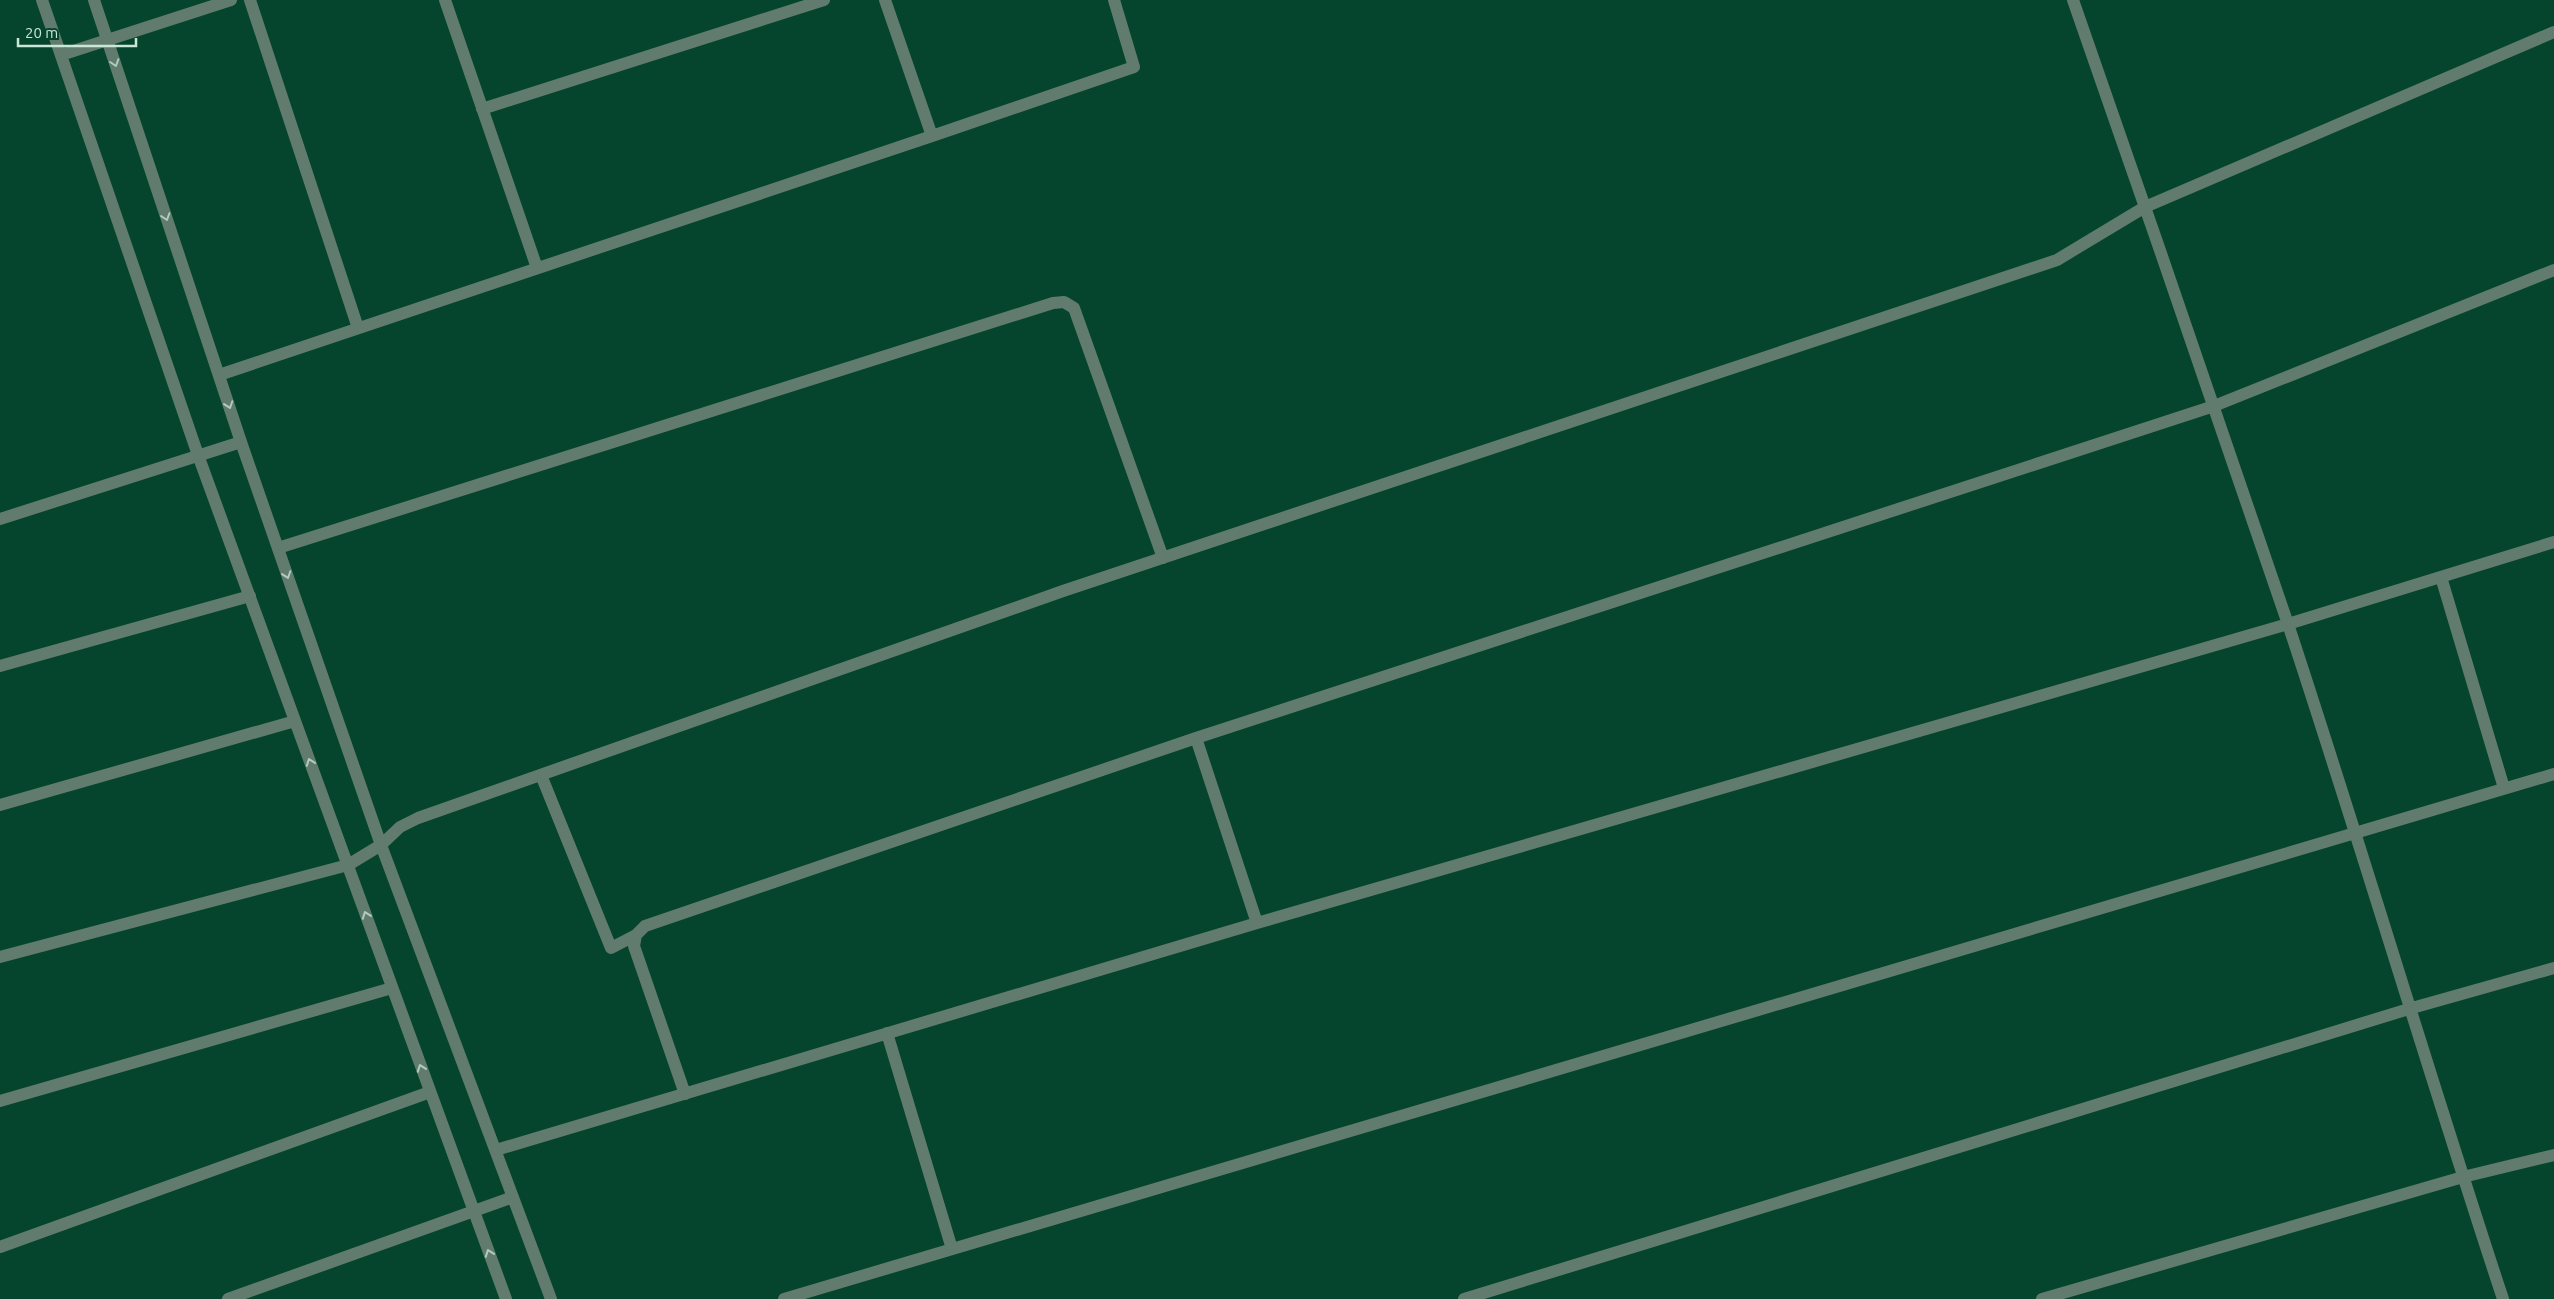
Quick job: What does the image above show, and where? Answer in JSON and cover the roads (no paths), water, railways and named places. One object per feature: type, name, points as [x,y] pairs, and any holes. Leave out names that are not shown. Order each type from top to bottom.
[{"type":"street","points":[[42,0],[198,455],[506,1299]]},
{"type":"street","points":[[94,0],[241,442],[381,845],[551,1299]]},
{"type":"street","points":[[61,55],[231,0]]},
{"type":"street","points":[[250,0],[358,328]]},
{"type":"street","points":[[445,0],[537,268]]},
{"type":"street","points":[[482,108],[824,0]]},
{"type":"street","points":[[885,0],[932,136]]},
{"type":"street","points":[[219,375],[1134,67],[1114,0]]},
{"type":"street","points":[[2073,0],[2288,624],[2356,832],[2463,1177],[2503,1299]]},
{"type":"street","points":[[0,957],[348,865],[381,845],[400,827],[418,818],[1044,597],[2057,260],[2145,207],[2553,37]]},
{"type":"street","points":[[541,775],[611,948],[636,936],[644,926],[1196,738],[2214,406],[2554,270]]},
{"type":"street","points":[[278,548],[1034,309],[1064,302],[1074,308],[1163,558]]},
{"type":"street","points":[[0,519],[241,442]]},
{"type":"street","points":[[496,1150],[1257,923],[2288,624],[2554,542]]},
{"type":"street","points":[[2441,577],[2504,788]]},
{"type":"street","points":[[0,666],[250,596]]},
{"type":"street","points":[[0,805],[295,721]]},
{"type":"street","points":[[1196,738],[1257,923]]},
{"type":"street","points":[[784,1299],[2554,774]]},
{"type":"street","points":[[636,936],[634,946],[684,1094]]},
{"type":"street","points":[[1464,1299],[2412,1008],[2554,968]]},
{"type":"street","points":[[0,1101],[392,988]]},
{"type":"street","points":[[887,1033],[952,1249]]},
{"type":"street","points":[[0,1247],[430,1092]]},
{"type":"street","points":[[2042,1299],[2463,1177],[2554,1156]]},
{"type":"street","points":[[228,1299],[513,1197]]}]
